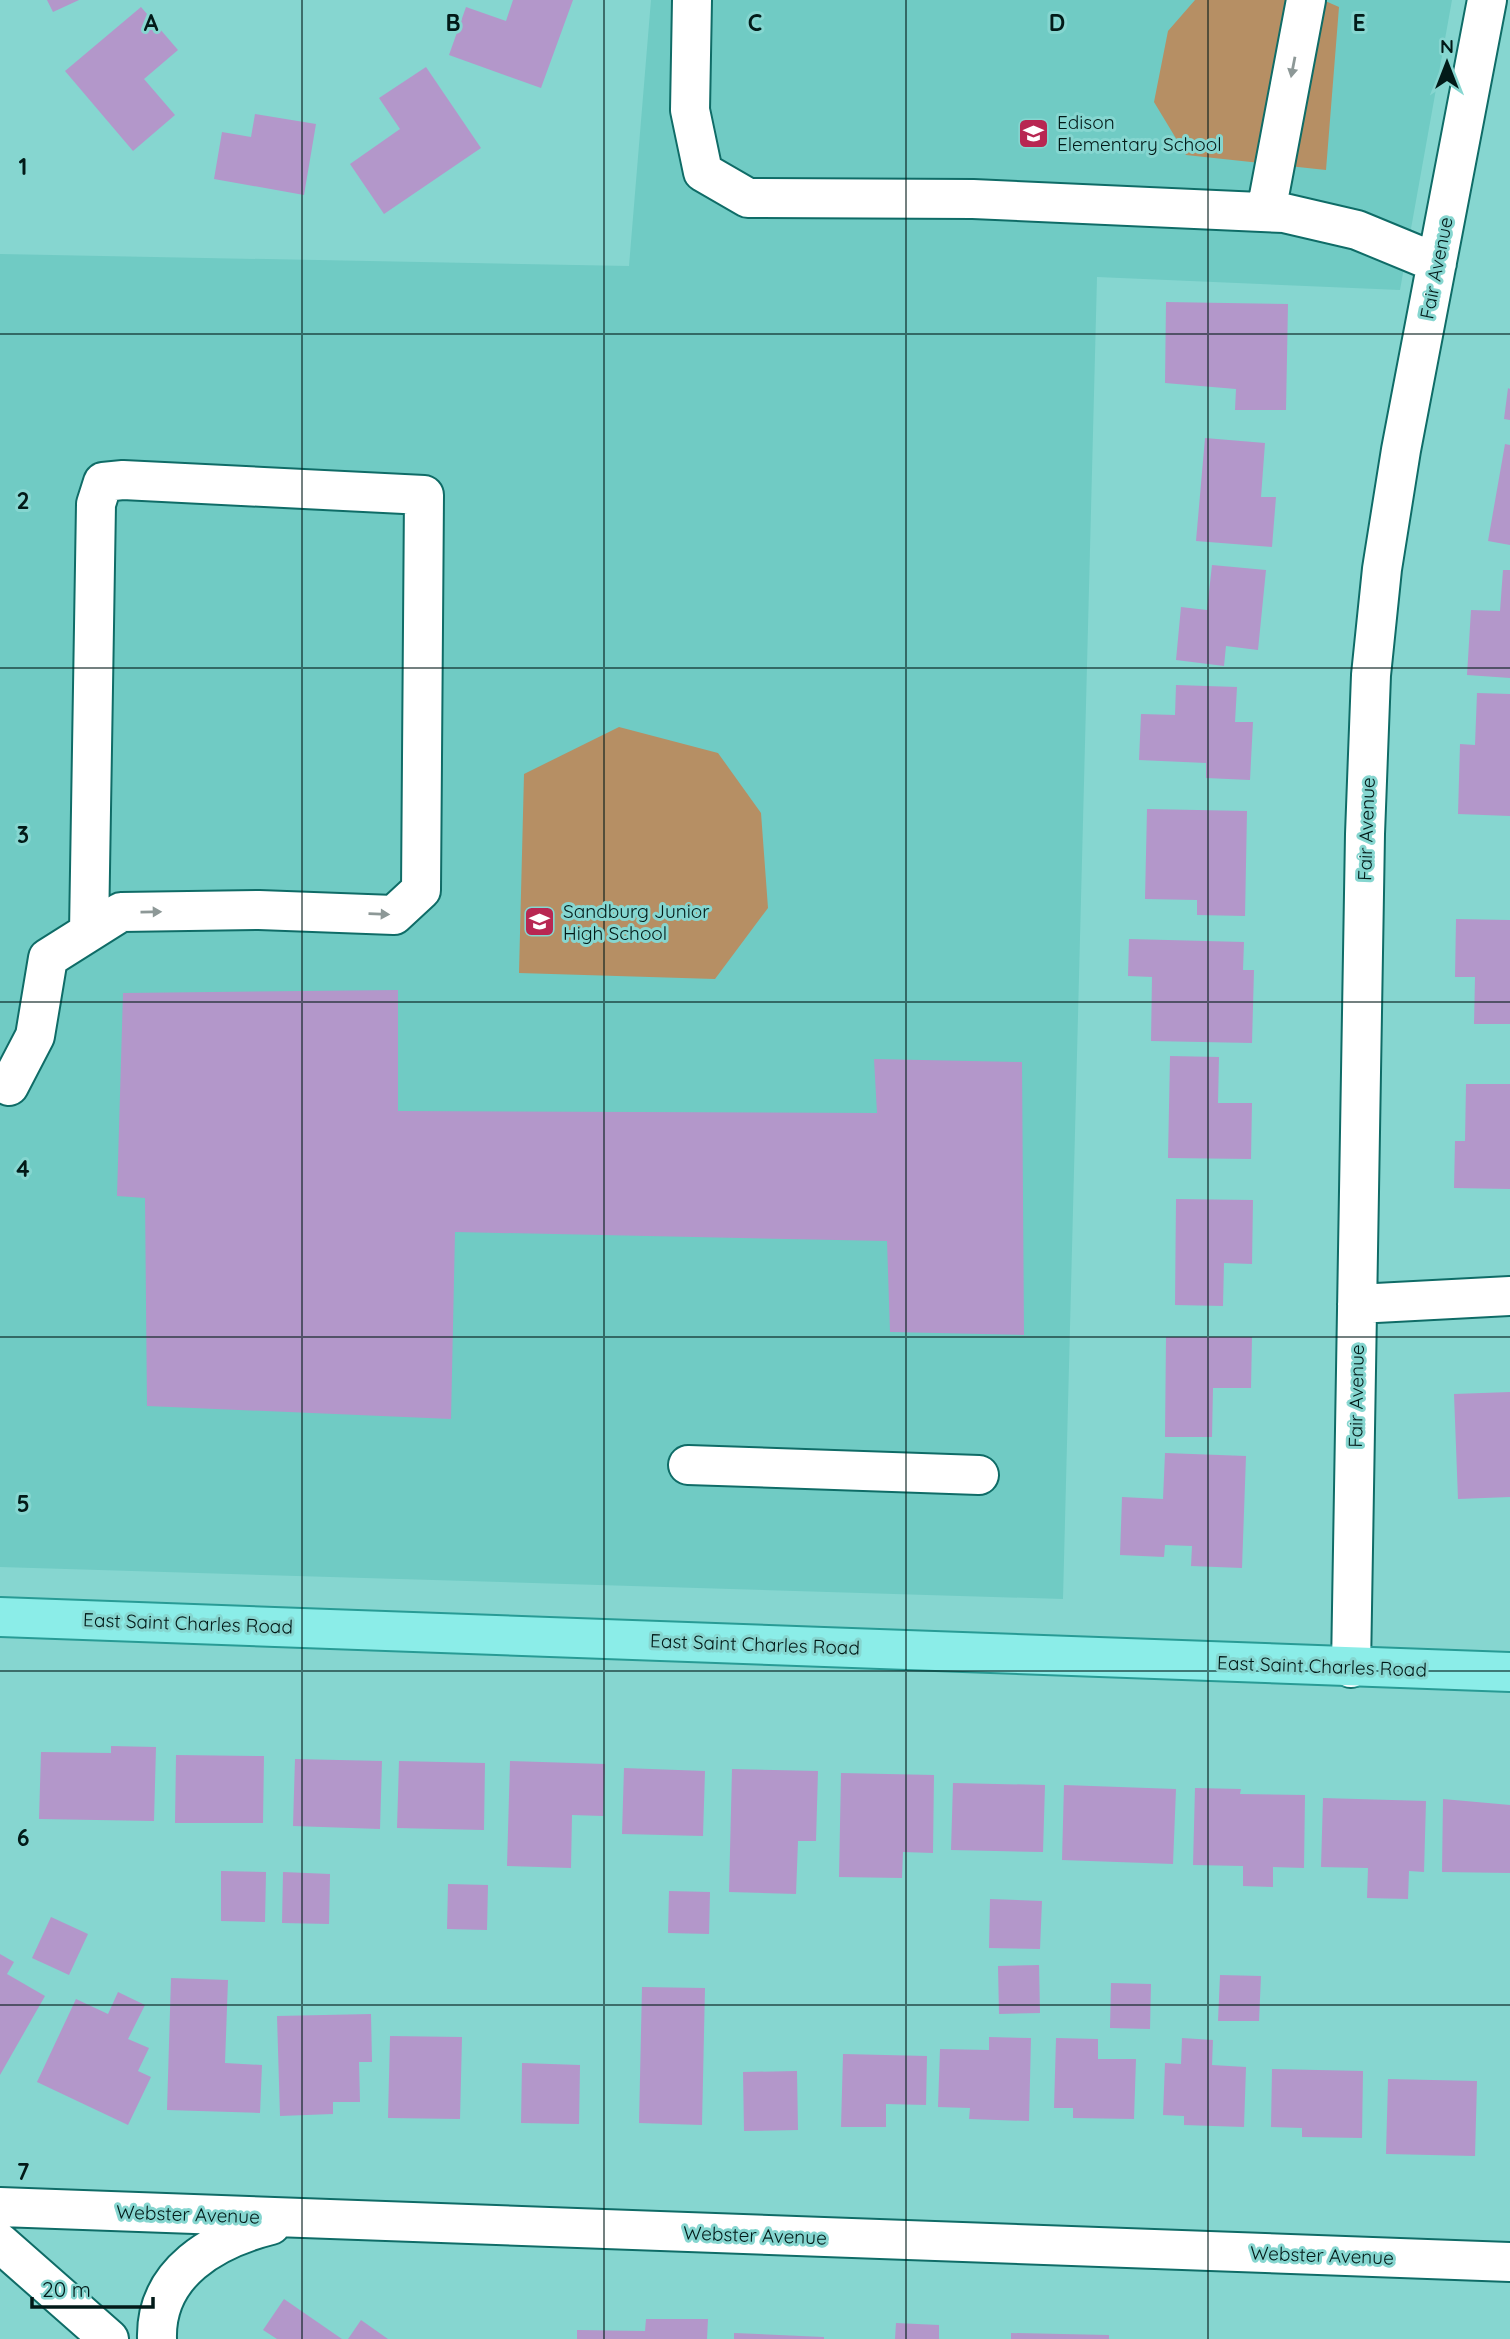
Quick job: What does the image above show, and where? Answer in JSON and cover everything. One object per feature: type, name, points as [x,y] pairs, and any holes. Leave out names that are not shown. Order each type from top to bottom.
[{"type":"main road","name":"East Saint Charles Road","points":[[0,1617],[1510,1672]]},
{"type":"street","points":[[692,0],[690,110],[703,172],[748,198],[973,199],[1266,212],[1357,230],[1437,263]]},
{"type":"street","points":[[1266,212],[1306,0]]},
{"type":"street","name":"Fair Avenue","points":[[1351,1668],[1365,834],[1371,675],[1384,556],[1487,0]]},
{"type":"street","points":[[9,1086],[35,1036],[48,958],[121,912],[259,911],[394,915],[421,890],[424,495],[123,480],[103,482],[96,504],[89,932]]},
{"type":"street","points":[[1357,1304],[1510,1296]]},
{"type":"street","points":[[688,1465],[979,1475]]},
{"type":"street","name":"Webster Avenue","points":[[0,2207],[1510,2262]]},
{"type":"street","points":[[157,2339],[169,2289],[197,2255],[238,2233],[297,2218]]},
{"type":"street","points":[[0,2243],[109,2339]]},
{"type":"shaded area","name":"Sandburg Junior High School","points":[[651,0],[1452,0],[1400,290],[1097,277],[1063,1599],[0,1567],[0,254],[629,266]]},
{"type":"shaded area","points":[[1195,0],[1323,0],[1339,7],[1326,170],[1186,155],[1154,102],[1168,31]]},
{"type":"shaded area","points":[[619,727],[718,753],[761,813],[768,908],[715,979],[519,973],[524,774]]},
{"type":"building","points":[[47,0],[79,0],[53,12]]},
{"type":"building","points":[[513,0],[573,0],[541,88],[449,55],[466,7],[506,21]]},
{"type":"building","points":[[141,7],[178,50],[144,79],[175,115],[133,151],[65,71]]},
{"type":"building","points":[[426,67],[481,148],[384,214],[350,164],[400,129],[379,98]]},
{"type":"building","points":[[255,114],[316,124],[304,195],[214,179],[222,132],[251,137]]},
{"type":"building","points":[[1166,302],[1288,304],[1286,410],[1235,410],[1236,389],[1165,383]]},
{"type":"building","points":[[1508,388],[1510,389],[1510,420],[1504,419]]},
{"type":"building","points":[[1205,438],[1265,443],[1261,497],[1276,497],[1272,547],[1196,541]]},
{"type":"building","points":[[1505,444],[1510,445],[1510,545],[1488,541]]},
{"type":"building","points":[[1212,565],[1266,570],[1258,650],[1226,646],[1224,666],[1176,660],[1181,607],[1207,610]]},
{"type":"building","points":[[1503,570],[1510,570],[1510,678],[1467,675],[1471,610],[1500,611]]},
{"type":"building","points":[[1176,685],[1237,687],[1235,722],[1253,722],[1250,780],[1206,778],[1206,763],[1139,760],[1141,714],[1175,715]]},
{"type":"building","points":[[1477,693],[1510,694],[1510,816],[1458,814],[1460,744],[1475,745]]},
{"type":"building","points":[[1147,809],[1247,811],[1245,916],[1197,915],[1197,900],[1145,899]]},
{"type":"building","points":[[1456,919],[1510,920],[1510,1024],[1474,1024],[1475,977],[1455,977]]},
{"type":"building","points":[[1129,939],[1244,942],[1243,970],[1254,970],[1252,1043],[1151,1041],[1152,977],[1128,976]]},
{"type":"building","points":[[398,990],[398,1111],[877,1113],[874,1059],[1022,1062],[1024,1335],[890,1332],[887,1241],[455,1232],[451,1419],[147,1406],[145,1198],[117,1196],[123,993]]},
{"type":"building","points":[[1170,1056],[1219,1057],[1218,1103],[1252,1103],[1251,1159],[1168,1158]]},
{"type":"building","points":[[1466,1084],[1510,1084],[1510,1189],[1454,1188],[1455,1141],[1465,1141]]},
{"type":"building","points":[[1176,1199],[1253,1200],[1252,1264],[1224,1263],[1223,1306],[1175,1305]]},
{"type":"building","points":[[1166,1337],[1252,1337],[1251,1388],[1213,1388],[1212,1437],[1165,1437]]},
{"type":"building","points":[[1510,1392],[1510,1497],[1458,1499],[1454,1394]]},
{"type":"building","points":[[1165,1453],[1246,1456],[1242,1568],[1191,1566],[1192,1546],[1165,1545],[1164,1557],[1120,1555],[1122,1497],[1163,1499]]},
{"type":"building","points":[[111,1746],[156,1747],[154,1821],[39,1819],[41,1752],[111,1753]]},
{"type":"building","points":[[176,1755],[264,1756],[263,1823],[175,1823]]},
{"type":"building","points":[[295,1759],[382,1761],[380,1829],[293,1826]]},
{"type":"building","points":[[399,1761],[485,1763],[484,1830],[397,1828]]},
{"type":"building","points":[[510,1761],[605,1764],[603,1816],[572,1815],[571,1868],[507,1866]]},
{"type":"building","points":[[624,1768],[705,1771],[703,1836],[622,1834]]},
{"type":"building","points":[[732,1769],[818,1771],[816,1841],[798,1841],[796,1894],[729,1892]]},
{"type":"building","points":[[841,1773],[934,1775],[933,1853],[903,1852],[902,1878],[839,1877]]},
{"type":"building","points":[[953,1783],[1045,1785],[1043,1852],[951,1850]]},
{"type":"building","points":[[1064,1785],[1176,1789],[1173,1864],[1062,1860]]},
{"type":"building","points":[[1195,1788],[1241,1789],[1240,1794],[1305,1795],[1304,1868],[1273,1867],[1273,1887],[1243,1886],[1243,1866],[1193,1865]]},
{"type":"building","points":[[1323,1798],[1426,1801],[1424,1872],[1409,1871],[1408,1899],[1367,1898],[1368,1868],[1321,1867]]},
{"type":"building","points":[[1443,1799],[1510,1805],[1510,1873],[1442,1872]]},
{"type":"building","points":[[221,1871],[266,1872],[265,1922],[221,1921]]},
{"type":"building","points":[[283,1872],[330,1874],[329,1924],[282,1923]]},
{"type":"building","points":[[448,1884],[488,1885],[487,1930],[447,1929]]},
{"type":"building","points":[[669,1891],[710,1892],[709,1934],[668,1933]]},
{"type":"building","points":[[990,1899],[1042,1901],[1040,1949],[989,1948]]},
{"type":"building","points":[[51,1917],[88,1934],[69,1975],[32,1958]]},
{"type":"building","points":[[0,1954],[14,1962],[7,1974],[45,1996],[0,2075]]},
{"type":"building","points":[[1039,1965],[1040,2013],[999,2014],[998,1966]]},
{"type":"building","points":[[1220,1975],[1261,1976],[1259,2021],[1218,2021]]},
{"type":"building","points":[[171,1978],[228,1980],[225,2063],[262,2065],[260,2113],[167,2110]]},
{"type":"building","points":[[1111,1983],[1151,1984],[1150,2029],[1110,2028]]},
{"type":"building","points":[[642,1987],[705,1988],[702,2125],[639,2123]]},
{"type":"building","points":[[118,1992],[145,2005],[128,2039],[149,2048],[138,2071],[151,2077],[128,2125],[37,2082],[76,1999],[108,2014]]},
{"type":"building","points":[[371,2014],[372,2062],[359,2062],[360,2102],[333,2102],[333,2114],[280,2116],[277,2016]]},
{"type":"building","points":[[390,2036],[462,2037],[460,2119],[388,2118]]},
{"type":"building","points":[[989,2037],[1031,2038],[1029,2121],[969,2119],[970,2108],[938,2107],[940,2049],[989,2050]]},
{"type":"building","points":[[1056,2038],[1098,2039],[1098,2059],[1136,2059],[1134,2119],[1073,2118],[1073,2108],[1054,2108]]},
{"type":"building","points":[[1182,2038],[1213,2040],[1212,2065],[1246,2067],[1244,2127],[1184,2125],[1184,2116],[1163,2115],[1165,2063],[1181,2064]]},
{"type":"building","points":[[843,2054],[927,2056],[926,2105],[886,2104],[886,2127],[841,2127]]},
{"type":"building","points":[[522,2063],[580,2065],[579,2124],[521,2123]]},
{"type":"building","points":[[1272,2069],[1363,2071],[1362,2138],[1302,2137],[1302,2128],[1271,2127]]},
{"type":"building","points":[[797,2071],[798,2130],[744,2131],[743,2072]]},
{"type":"building","points":[[1388,2079],[1477,2081],[1475,2156],[1386,2154]]},
{"type":"building","points":[[284,2299],[342,2339],[277,2339],[263,2330]]},
{"type":"building","points":[[646,2319],[708,2319],[707,2339],[577,2339],[577,2330],[645,2331]]},
{"type":"building","points":[[361,2320],[388,2339],[348,2339]]},
{"type":"building","points":[[896,2323],[939,2325],[939,2339],[895,2339]]},
{"type":"building","points":[[734,2333],[824,2337],[824,2339],[734,2339]]},
{"type":"building","points":[[1011,2333],[1109,2335],[1109,2339],[1011,2339]]},
{"type":"place","name":"Edison Elementary School","points":[[1034,133]]},
{"type":"place","name":"Sandburg Junior High School","points":[[540,922]]}]
